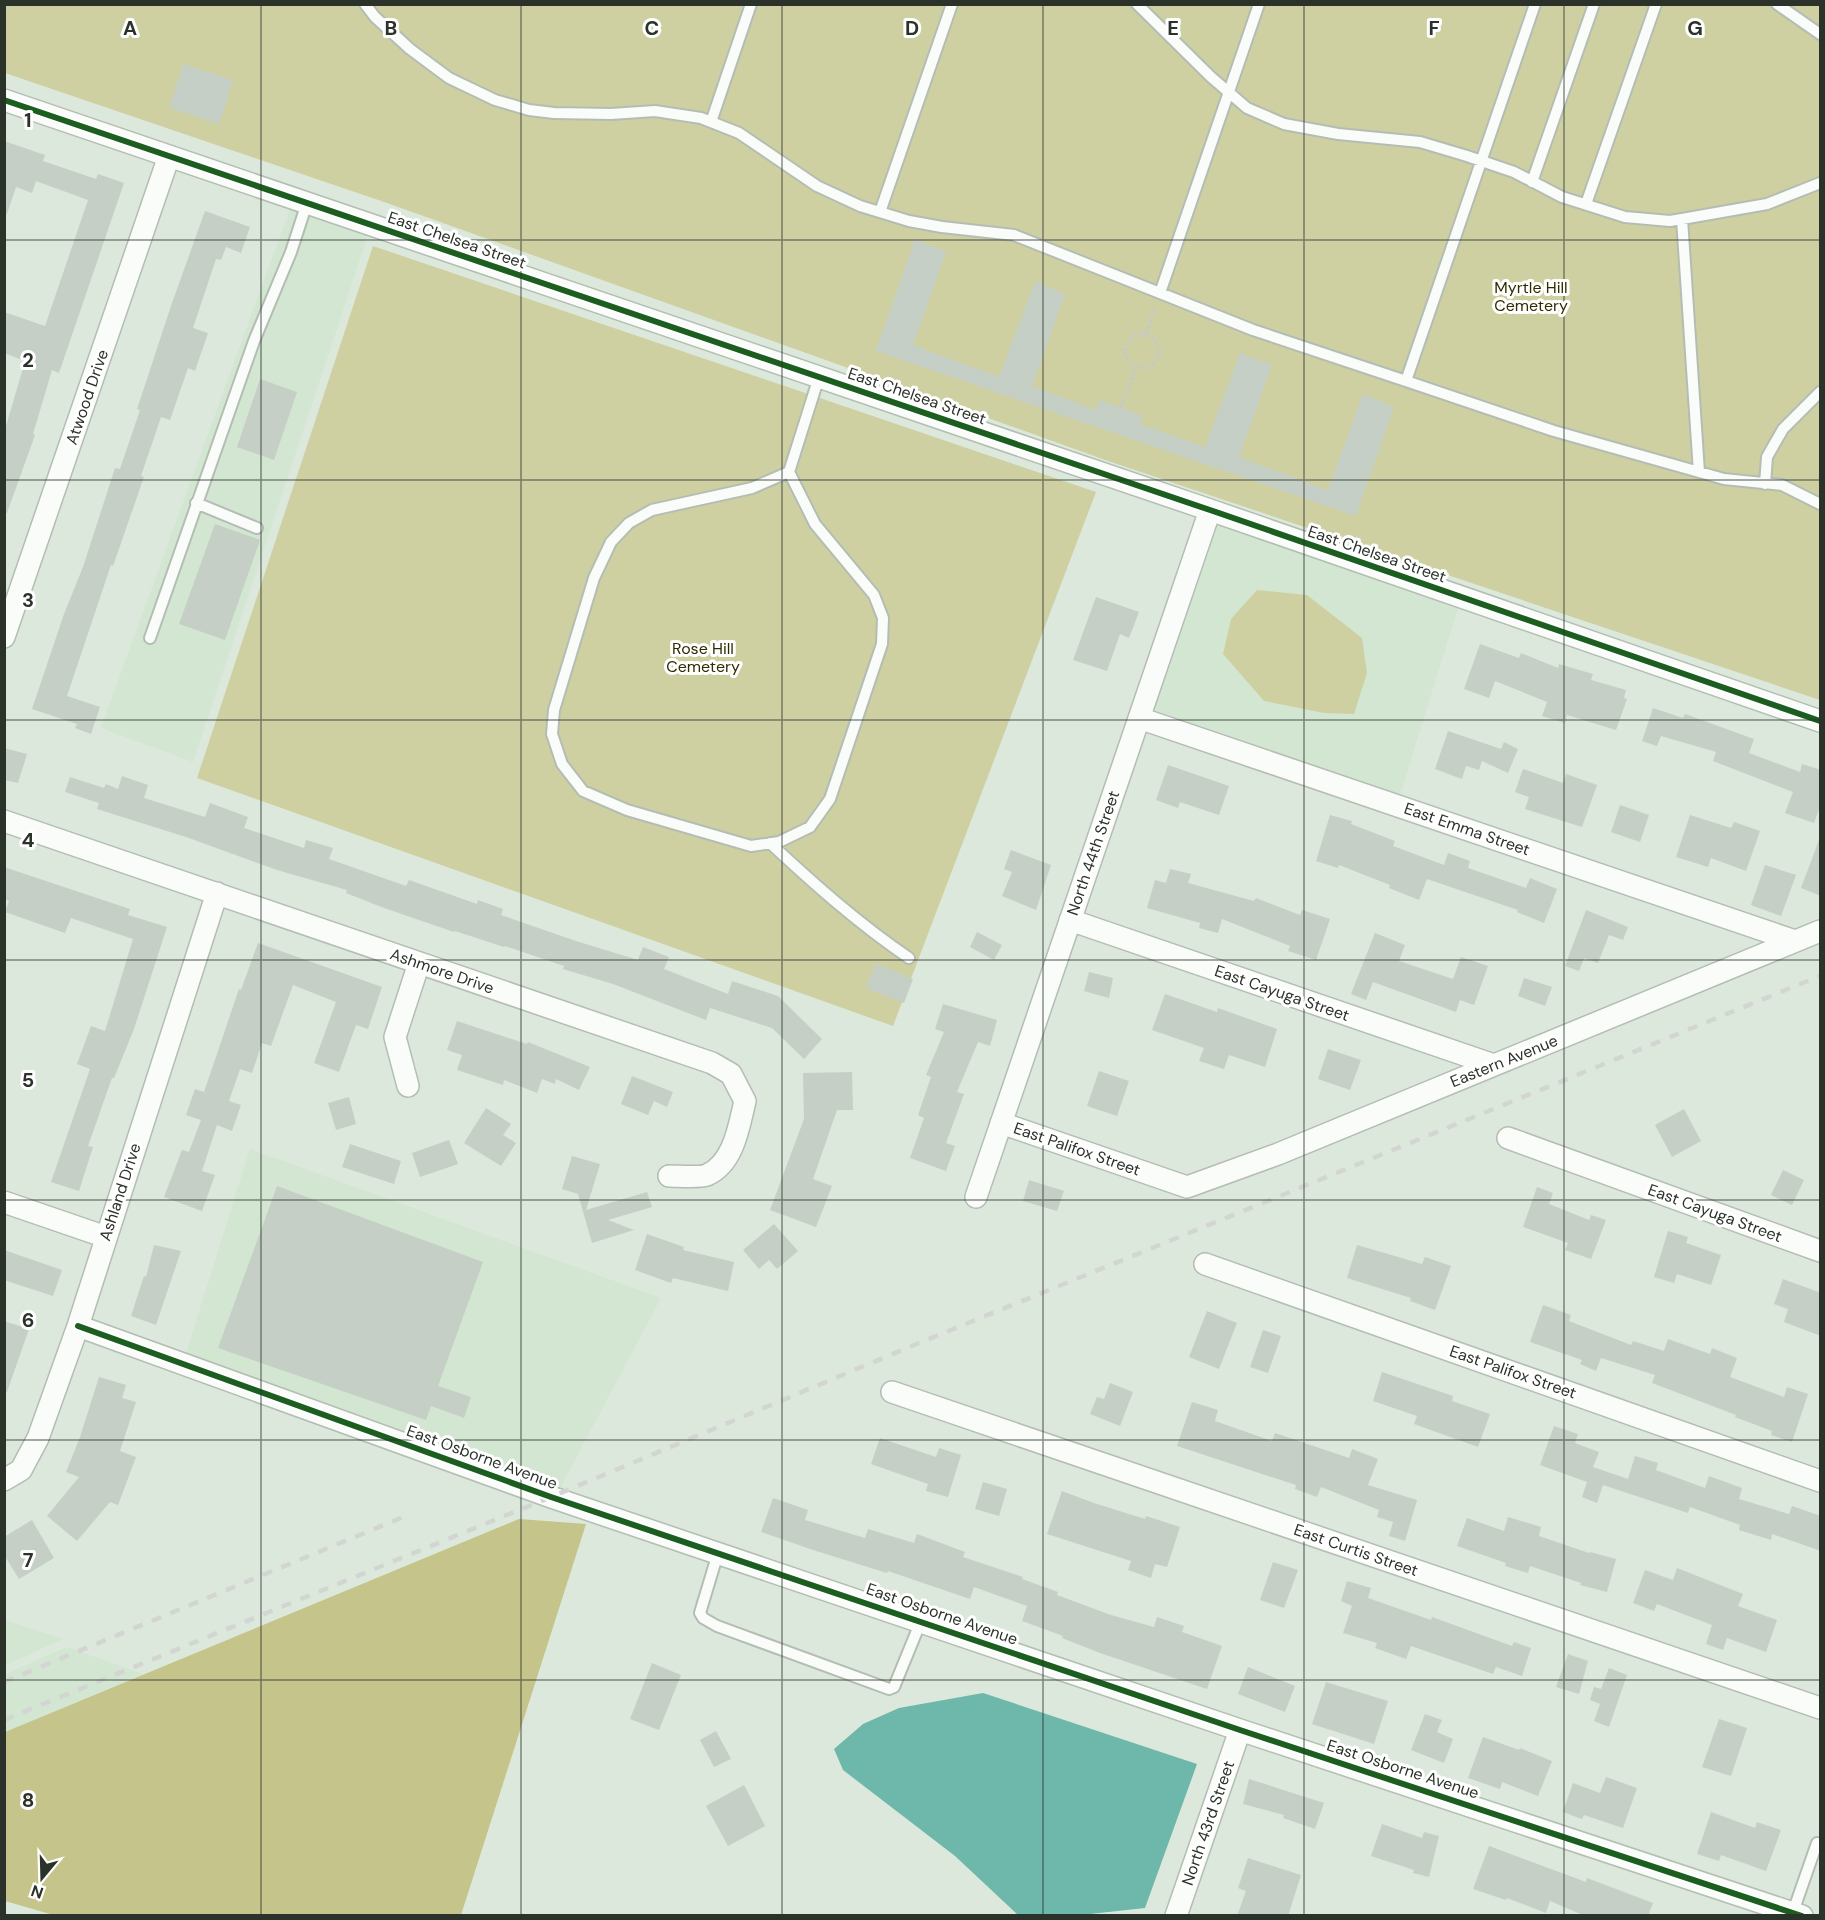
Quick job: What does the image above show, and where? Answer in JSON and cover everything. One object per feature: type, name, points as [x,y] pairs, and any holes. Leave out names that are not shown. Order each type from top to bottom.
[{"type":"street","name":"East Chelsea Street","points":[[4,100],[1210,510],[1821,721]]},
{"type":"street","name":"Atwood Drive","points":[[4,637],[169,156]]},
{"type":"street","name":"North 44th Street","points":[[976,1197],[1210,510]]},
{"type":"street","name":"East Emma Street","points":[[1139,718],[1795,941]]},
{"type":"street","name":"Ashmore Drive","points":[[4,821],[712,1063],[731,1074],[745,1101],[738,1130],[727,1158],[706,1175],[669,1176]]},
{"type":"street","name":"Ashland Drive","points":[[4,1480],[21,1470],[38,1438],[78,1326],[217,893]]},
{"type":"street","name":"East Cayuga Street","points":[[1070,920],[1494,1065]]},
{"type":"street","name":"Eastern Avenue","points":[[1187,1187],[1278,1154],[1821,931]]},
{"type":"street","points":[[408,1086],[394,1037],[419,963]]},
{"type":"street","name":"East Palifox Street","points":[[1001,1123],[1187,1187]]},
{"type":"street","name":"East Cayuga Street","points":[[1508,1137],[1821,1251]]},
{"type":"street","points":[[4,1202],[106,1237]]},
{"type":"street","name":"East Palifox Street","points":[[1205,1264],[1821,1481]]},
{"type":"street","name":"East Osborne Avenue","points":[[78,1326],[551,1497],[1240,1730],[1797,1914]]},
{"type":"street","name":"East Curtis Street","points":[[892,1392],[1821,1708]]},
{"type":"street","name":"North 43rd Street","points":[[1176,1916],[1240,1730]]},
{"type":"lane","points":[[365,4],[375,17],[410,49],[449,78],[495,100],[529,110],[554,113],[611,114],[655,111],[701,118],[739,133],[817,186],[860,206],[909,221],[1014,235],[1253,330],[1554,431],[1724,479],[1782,485],[1821,504]]},
{"type":"lane","points":[[711,122],[751,4]]},
{"type":"lane","points":[[880,212],[952,4]]},
{"type":"lane","points":[[1137,4],[1182,51],[1246,108],[1284,124],[1338,134],[1420,142],[1514,172],[1562,197],[1625,217],[1670,222],[1767,204],[1821,183]]},
{"type":"lane","points":[[1160,293],[1258,4]]},
{"type":"lane","points":[[1406,381],[1535,4]]},
{"type":"lane","points":[[1532,182],[1594,4]]},
{"type":"lane","points":[[1586,204],[1656,4]]},
{"type":"lane","points":[[1777,4],[1821,34]]},
{"type":"lane","points":[[150,638],[254,341],[291,252],[307,203]]},
{"type":"lane","points":[[1682,219],[1699,472]]},
{"type":"lane","points":[[789,472],[752,488],[652,510],[629,523],[611,542],[594,578],[554,710],[552,734],[562,764],[583,791],[627,810],[751,846],[779,842],[810,827],[830,799],[882,644],[883,618],[874,595],[815,524],[789,472],[819,377]]},
{"type":"lane","points":[[1765,484],[1767,457],[1783,429],[1807,403],[1821,392]]},
{"type":"lane","points":[[196,503],[257,528]]},
{"type":"lane","points":[[770,843],[819,889],[909,958]]},
{"type":"lane","points":[[718,1553],[700,1613],[703,1618],[717,1626],[889,1689],[894,1687],[921,1621]]},
{"type":"lane","points":[[1797,1914],[1817,1843],[1821,1844]]},
{"type":"path","points":[[1146,334],[1160,293]]},
{"type":"path","points":[[1146,334],[1151,336],[1158,345],[1158,356],[1152,365],[1136,367],[1128,361],[1125,346],[1131,337],[1146,334]]},
{"type":"path","points":[[1121,408],[1136,367]]},
{"type":"shaded area","points":[[290,209],[368,235],[193,762],[101,728]]},
{"type":"shaded area","points":[[1215,524],[1458,608],[1400,795],[1152,710]],"holes":[[[1231,619],[1354,714],[1324,713],[1264,701],[1223,654]]]},
{"type":"shaded area","points":[[250,1149],[661,1298],[560,1488],[186,1353]]},
{"type":"shaded area","points":[[519,1519],[586,1524],[461,1915],[57,1916],[5,1901],[5,1732]]},
{"type":"shaded area","points":[[5,1620],[63,1639],[5,1665]]},
{"type":"shaded area","points":[[67,1647],[143,1674],[5,1732],[5,1674]]},
{"type":"green space","name":"Myrtle Hill Cemetery","points":[[5,4],[1820,5],[1820,700],[1108,461],[387,203],[5,73]]},
{"type":"green space","name":"Rose Hill Cemetery","points":[[373,246],[1096,492],[893,1026],[197,778]]},
{"type":"green space","points":[[1257,590],[1307,595],[1362,638],[1367,673],[1354,714],[1324,713],[1264,701],[1223,654],[1231,619]]},
{"type":"water","points":[[983,1693],[1197,1764],[1145,1908],[1081,1915],[1018,1915],[955,1856],[843,1770],[834,1749],[863,1724],[899,1708]]},
{"type":"building","points":[[183,64],[233,80],[219,124],[169,108]]},
{"type":"building","points":[[4,141],[45,155],[43,161],[96,179],[98,174],[124,183],[59,373],[52,370],[33,434],[35,435],[7,513],[4,513],[4,433],[25,361],[4,353],[4,312],[45,326],[88,200],[36,181],[32,193],[16,187],[7,214],[4,214]]},
{"type":"building","points":[[205,211],[250,227],[241,253],[226,247],[221,260],[216,259],[193,328],[208,333],[195,371],[188,368],[170,420],[161,417],[141,476],[144,477],[113,566],[111,565],[67,696],[100,707],[91,734],[75,728],[77,724],[32,709],[64,614],[83,567],[115,468],[120,469],[140,410],[137,409]]},
{"type":"building","points":[[915,239],[946,252],[913,345],[999,377],[1035,281],[1065,294],[1032,386],[1096,410],[1100,400],[1143,416],[1140,424],[1205,447],[1240,353],[1272,365],[1239,457],[1328,490],[1363,394],[1394,407],[1356,516],[876,351]]},
{"type":"building","points":[[260,379],[297,392],[274,460],[237,447]]},
{"type":"building","points":[[215,524],[260,540],[225,640],[179,624]]},
{"type":"building","points":[[1096,597],[1139,612],[1129,638],[1120,634],[1107,671],[1073,660]]},
{"type":"building","points":[[1480,644],[1519,658],[1521,653],[1558,668],[1559,664],[1593,674],[1591,680],[1626,690],[1624,698],[1627,699],[1616,730],[1567,715],[1565,723],[1542,716],[1547,702],[1495,681],[1489,698],[1464,689]]},
{"type":"building","points":[[1653,708],[1683,718],[1685,714],[1754,739],[1749,753],[1800,772],[1802,764],[1821,770],[1821,804],[1814,823],[1785,813],[1793,792],[1713,761],[1716,752],[1661,736],[1657,746],[1642,741]]},
{"type":"building","points":[[1448,731],[1501,749],[1504,742],[1518,749],[1508,773],[1482,761],[1479,770],[1466,766],[1462,779],[1435,769]]},
{"type":"building","points":[[4,748],[27,754],[18,783],[4,780]]},
{"type":"building","points":[[1168,765],[1229,786],[1219,815],[1180,802],[1178,808],[1156,800]]},
{"type":"building","points":[[1523,769],[1563,783],[1566,774],[1597,785],[1582,827],[1525,809],[1529,797],[1515,792]]},
{"type":"building","points":[[122,776],[148,785],[144,798],[205,817],[210,803],[248,817],[244,828],[304,848],[306,840],[333,848],[329,859],[406,886],[409,880],[477,904],[478,900],[503,909],[501,915],[638,960],[643,947],[669,957],[664,969],[728,994],[732,981],[778,996],[822,1039],[804,1059],[772,1028],[710,1008],[706,1020],[613,984],[563,969],[564,966],[384,908],[346,893],[347,890],[277,870],[186,837],[97,809],[99,803],[65,792],[70,777],[104,788],[106,784],[118,789]]},
{"type":"building","points":[[1620,805],[1649,815],[1640,842],[1611,832]]},
{"type":"building","points":[[1330,815],[1352,821],[1351,824],[1395,841],[1393,846],[1444,865],[1448,853],[1470,861],[1468,868],[1526,888],[1530,878],[1557,889],[1544,923],[1517,912],[1518,910],[1427,879],[1419,900],[1389,888],[1390,885],[1339,865],[1338,868],[1316,861]]},
{"type":"building","points":[[1690,815],[1731,828],[1734,822],[1760,831],[1746,871],[1711,858],[1708,867],[1676,857]]},
{"type":"building","points":[[1819,840],[1821,840],[1821,896],[1801,888]]},
{"type":"building","points":[[1011,850],[1051,865],[1036,910],[1002,896],[1012,872],[1004,869]]},
{"type":"building","points":[[1765,865],[1796,875],[1781,916],[1751,905]]},
{"type":"building","points":[[4,867],[130,909],[128,915],[167,927],[134,1029],[114,1078],[112,1078],[88,1146],[93,1147],[79,1191],[51,1182],[90,1069],[77,1064],[91,1026],[105,1031],[133,939],[71,918],[65,933],[5,912],[9,901],[4,899]]},
{"type":"building","points":[[1170,869],[1191,874],[1188,883],[1254,901],[1256,898],[1300,915],[1302,910],[1330,919],[1316,960],[1288,951],[1290,946],[1222,919],[1218,933],[1199,928],[1200,923],[1147,908],[1155,880],[1166,883]]},
{"type":"building","points":[[1586,910],[1628,927],[1623,940],[1609,935],[1598,963],[1584,958],[1579,971],[1565,966]]},
{"type":"building","points":[[977,932],[1002,945],[994,960],[970,947]]},
{"type":"building","points":[[1375,933],[1405,945],[1399,961],[1453,979],[1461,957],[1488,966],[1474,1005],[1460,1000],[1456,1012],[1373,982],[1366,1000],[1351,994]]},
{"type":"building","points":[[258,943],[382,987],[368,1029],[356,1025],[339,1072],[314,1063],[336,1002],[293,985],[271,1046],[262,1043],[252,1073],[240,1069],[229,1101],[241,1105],[232,1131],[217,1125],[202,1171],[215,1175],[202,1211],[164,1197],[182,1150],[189,1152],[201,1120],[186,1115],[195,1089],[204,1092],[239,989],[241,990]]},
{"type":"building","points":[[876,963],[913,979],[904,1003],[866,988]]},
{"type":"building","points":[[1089,972],[1113,978],[1109,998],[1084,991]]},
{"type":"building","points":[[1524,978],[1552,987],[1545,1006],[1518,996]]},
{"type":"building","points":[[1165,994],[1217,1012],[1218,1008],[1277,1029],[1265,1067],[1229,1055],[1224,1069],[1199,1061],[1204,1048],[1152,1030]]},
{"type":"building","points":[[943,1004],[997,1020],[990,1046],[978,1042],[957,1092],[964,1094],[946,1143],[955,1146],[946,1171],[910,1158],[924,1118],[918,1115],[931,1077],[926,1075],[944,1032],[935,1029]]},
{"type":"building","points":[[457,1021],[527,1044],[528,1042],[590,1067],[579,1090],[556,1079],[555,1084],[542,1079],[537,1093],[504,1080],[503,1085],[457,1070],[462,1055],[447,1050]]},
{"type":"building","points":[[1328,1049],[1361,1060],[1350,1090],[1318,1079]]},
{"type":"building","points":[[1099,1071],[1129,1081],[1117,1116],[1087,1106]]},
{"type":"building","points":[[852,1072],[853,1110],[837,1110],[813,1179],[832,1186],[816,1227],[770,1210],[804,1119],[803,1073]]},
{"type":"building","points":[[632,1076],[673,1092],[667,1107],[654,1101],[648,1115],[621,1104]]},
{"type":"building","points":[[349,1097],[356,1124],[336,1130],[328,1103]]},
{"type":"building","points":[[486,1108],[511,1124],[503,1135],[516,1143],[501,1166],[464,1143]]},
{"type":"building","points":[[1684,1109],[1701,1141],[1672,1157],[1655,1125]]},
{"type":"building","points":[[449,1140],[458,1164],[420,1177],[412,1153]]},
{"type":"building","points":[[350,1144],[401,1161],[394,1184],[342,1167]]},
{"type":"building","points":[[572,1156],[600,1164],[586,1210],[647,1192],[652,1207],[608,1220],[634,1230],[592,1243],[578,1194],[562,1189]]},
{"type":"building","points":[[1783,1170],[1804,1180],[1792,1205],[1771,1195]]},
{"type":"building","points":[[1029,1180],[1064,1191],[1057,1211],[1023,1201]]},
{"type":"building","points":[[277,1186],[483,1262],[438,1386],[471,1397],[464,1418],[431,1406],[426,1420],[218,1348]]},
{"type":"building","points":[[1537,1187],[1553,1193],[1549,1204],[1589,1220],[1591,1215],[1606,1220],[1591,1259],[1565,1250],[1568,1243],[1523,1227]]},
{"type":"building","points":[[774,1224],[798,1251],[777,1269],[769,1260],[759,1269],[743,1250]]},
{"type":"building","points":[[1668,1231],[1688,1237],[1686,1243],[1721,1255],[1711,1285],[1677,1274],[1674,1283],[1654,1277]]},
{"type":"building","points":[[647,1234],[684,1247],[683,1250],[734,1262],[728,1291],[673,1278],[671,1283],[635,1270]]},
{"type":"building","points":[[154,1245],[181,1251],[156,1325],[131,1316],[144,1276],[146,1277]]},
{"type":"building","points":[[1357,1245],[1422,1264],[1425,1257],[1451,1266],[1435,1310],[1410,1301],[1411,1298],[1347,1278]]},
{"type":"building","points":[[4,1250],[62,1270],[53,1296],[4,1280]]},
{"type":"building","points":[[1783,1279],[1821,1293],[1821,1336],[1784,1322],[1788,1309],[1774,1304]]},
{"type":"building","points":[[1543,1305],[1571,1315],[1569,1321],[1631,1345],[1633,1341],[1664,1351],[1668,1339],[1710,1354],[1712,1348],[1737,1358],[1730,1377],[1784,1397],[1787,1387],[1808,1394],[1792,1442],[1771,1435],[1772,1431],[1735,1417],[1736,1415],[1652,1383],[1655,1375],[1601,1358],[1596,1371],[1580,1364],[1582,1360],[1530,1342]]},
{"type":"building","points":[[1207,1311],[1237,1323],[1219,1369],[1189,1357]]},
{"type":"building","points":[[4,1321],[29,1329],[7,1392],[4,1392]]},
{"type":"building","points":[[1263,1330],[1281,1336],[1268,1373],[1250,1367]]},
{"type":"building","points":[[1382,1372],[1453,1396],[1452,1401],[1490,1414],[1478,1447],[1414,1424],[1417,1416],[1373,1401]]},
{"type":"building","points":[[99,1377],[126,1385],[122,1398],[136,1402],[120,1451],[136,1457],[118,1505],[110,1502],[77,1541],[47,1516],[79,1477],[66,1472]]},
{"type":"building","points":[[1110,1383],[1133,1392],[1120,1426],[1090,1414],[1097,1397],[1104,1399]]},
{"type":"building","points":[[1192,1402],[1218,1410],[1215,1421],[1272,1441],[1275,1433],[1349,1458],[1352,1449],[1378,1459],[1368,1485],[1417,1500],[1405,1541],[1389,1536],[1393,1522],[1377,1517],[1379,1510],[1321,1487],[1317,1497],[1295,1489],[1296,1485],[1177,1446]]},
{"type":"building","points":[[1554,1426],[1578,1434],[1575,1443],[1599,1452],[1593,1467],[1628,1479],[1635,1456],[1658,1463],[1656,1470],[1705,1488],[1709,1476],[1742,1488],[1739,1499],[1789,1514],[1792,1506],[1821,1516],[1821,1551],[1772,1534],[1771,1540],[1739,1530],[1740,1525],[1690,1507],[1688,1513],[1603,1485],[1597,1503],[1582,1497],[1587,1482],[1540,1465]]},
{"type":"building","points":[[880,1438],[936,1457],[939,1448],[961,1455],[948,1497],[926,1491],[928,1484],[871,1464]]},
{"type":"building","points":[[983,1482],[1007,1489],[999,1516],[975,1509]]},
{"type":"building","points":[[1062,1491],[1145,1519],[1146,1516],[1180,1527],[1167,1567],[1155,1564],[1151,1578],[1128,1570],[1131,1561],[1047,1534]]},
{"type":"building","points":[[773,1498],[808,1510],[805,1520],[865,1538],[868,1529],[914,1543],[917,1534],[965,1552],[963,1557],[1023,1577],[1022,1579],[1058,1592],[1057,1595],[1111,1615],[1154,1627],[1157,1617],[1184,1626],[1182,1632],[1222,1646],[1207,1689],[1100,1653],[1022,1621],[1027,1606],[974,1587],[970,1599],[761,1532]]},
{"type":"building","points":[[1508,1517],[1541,1527],[1539,1536],[1589,1553],[1616,1559],[1607,1592],[1580,1585],[1581,1583],[1530,1566],[1528,1573],[1505,1566],[1506,1563],[1457,1546],[1467,1518],[1504,1531]]},
{"type":"building","points":[[32,1520],[54,1558],[19,1579],[4,1555],[4,1537]]},
{"type":"building","points":[[1273,1562],[1298,1570],[1284,1608],[1260,1600]]},
{"type":"building","points":[[1677,1568],[1743,1594],[1738,1606],[1777,1620],[1766,1652],[1727,1638],[1723,1650],[1706,1644],[1712,1625],[1657,1604],[1654,1611],[1633,1603],[1645,1570],[1673,1580]]},
{"type":"building","points":[[1347,1581],[1371,1588],[1368,1598],[1431,1620],[1432,1617],[1512,1646],[1514,1642],[1531,1648],[1522,1676],[1496,1667],[1493,1674],[1411,1646],[1406,1659],[1375,1648],[1377,1643],[1343,1633],[1352,1606],[1341,1601]]},
{"type":"building","points":[[1568,1654],[1588,1661],[1579,1694],[1556,1687]]},
{"type":"building","points":[[652,1663],[681,1675],[659,1730],[630,1719]]},
{"type":"building","points":[[1248,1667],[1295,1686],[1285,1712],[1238,1694]]},
{"type":"building","points":[[1609,1668],[1627,1675],[1609,1727],[1594,1721],[1600,1704],[1590,1700],[1594,1687],[1601,1689]]},
{"type":"building","points":[[1326,1682],[1388,1701],[1374,1744],[1312,1724]]},
{"type":"building","points":[[1425,1714],[1442,1720],[1437,1732],[1453,1739],[1444,1763],[1411,1750]]},
{"type":"building","points":[[1719,1719],[1747,1728],[1731,1776],[1702,1767]]},
{"type":"building","points":[[716,1731],[731,1759],[714,1767],[700,1740]]},
{"type":"building","points":[[1483,1737],[1552,1761],[1538,1796],[1502,1782],[1500,1789],[1468,1778]]},
{"type":"building","points":[[1606,1777],[1637,1788],[1623,1828],[1584,1815],[1582,1819],[1563,1812],[1573,1783],[1600,1793]]},
{"type":"building","points":[[1249,1779],[1324,1803],[1315,1829],[1283,1818],[1284,1815],[1243,1804]]},
{"type":"building","points":[[744,1785],[765,1826],[728,1846],[706,1806]]},
{"type":"building","points":[[1711,1812],[1755,1828],[1757,1822],[1781,1830],[1766,1871],[1721,1855],[1719,1861],[1697,1854]]},
{"type":"building","points":[[1382,1824],[1422,1838],[1424,1832],[1439,1836],[1429,1877],[1371,1856]]},
{"type":"building","points":[[1489,1846],[1586,1882],[1587,1878],[1653,1903],[1648,1916],[1585,1916],[1550,1901],[1546,1913],[1507,1898],[1506,1900],[1473,1889]]},
{"type":"building","points":[[1248,1858],[1301,1875],[1288,1916],[1237,1916],[1246,1891],[1238,1888]]},
{"type":"railway","points":[[4,1720],[551,1497],[919,1343],[1820,976]]},
{"type":"railway","points":[[4,1682],[408,1515]]},
{"type":"cycle path","points":[[4,100],[1210,510],[1820,721]]},
{"type":"cycle path","points":[[78,1326],[551,1497],[1240,1730],[1802,1916]]}]
